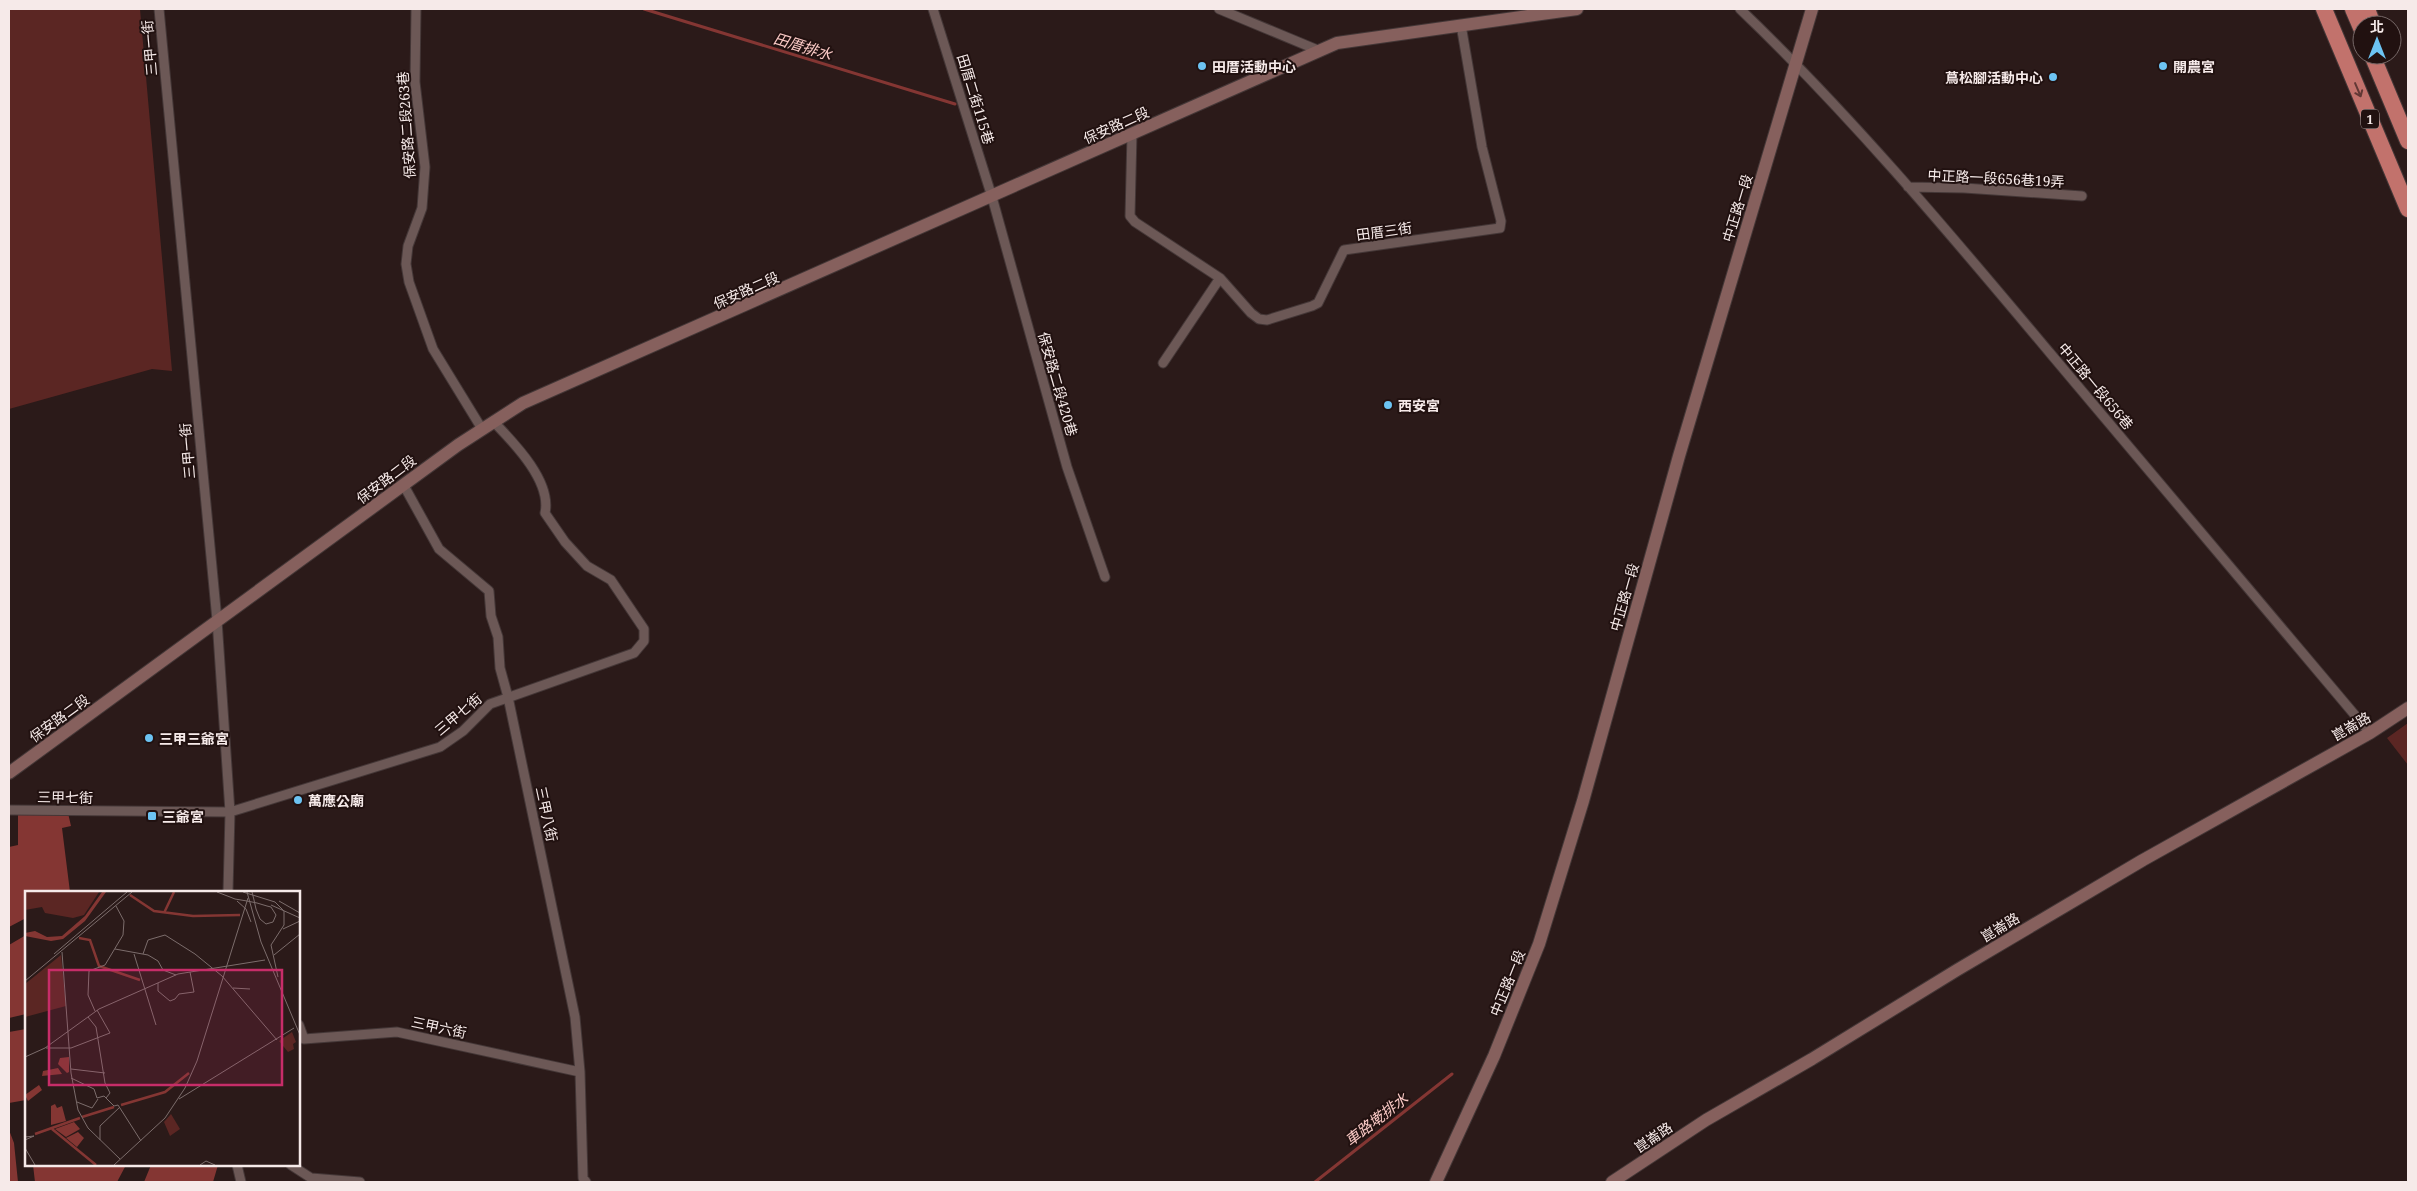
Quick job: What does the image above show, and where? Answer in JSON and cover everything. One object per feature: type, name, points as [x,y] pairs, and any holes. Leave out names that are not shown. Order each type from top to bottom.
[{"type":"highway","name":"1","points":[[2324,9],[2408,209]]},
{"type":"highway","name":"1","points":[[2376,65],[2408,141]]},
{"type":"highway","points":[[2379,65],[2379,73]]},
{"type":"street","name":"三甲一街","points":[[159,9],[216,620],[230,812],[228,891]]},
{"type":"street","name":"保安路二段263巷","points":[[416,9],[415,82],[425,167],[422,208],[408,246],[406,264],[409,282],[433,349],[482,429]]},
{"type":"street","name":"田厝二街115巷","points":[[933,9],[992,197]]},
{"type":"street","points":[[1219,9],[1320,52]]},
{"type":"street","name":"保安路二段","points":[[9,772],[403,484],[493,421],[557,388],[690,331],[1337,43],[1577,9]]},
{"type":"street","name":"中正路一段656巷","points":[[1740,9],[1796,62],[2011,306],[2370,733]]},
{"type":"street","name":"中正路一段","points":[[1436,1182],[1494,1056],[1539,944],[1583,801],[1679,456],[1812,9]]},
{"type":"street","name":"田厝三街","points":[[1132,133],[1130,216],[1135,222],[1220,278],[1250,313],[1259,319],[1267,320],[1318,303],[1344,250],[1500,228],[1501,221],[1482,146],[1461,25]]},
{"type":"street","name":"中正路一段656巷19弄","points":[[1908,188],[1964,188],[2082,196]]},
{"type":"street","name":"保安路二段420巷","points":[[992,197],[1067,467],[1105,577]]},
{"type":"street","points":[[1163,363],[1220,278]]},
{"type":"street","name":"三甲七街","points":[[9,810],[230,812],[440,747],[463,731],[490,704],[634,653],[644,641],[644,629],[611,580],[586,566],[565,542],[545,513],[546,505],[537,474],[510,439],[493,421]]},
{"type":"street","name":"三甲八街","points":[[403,484],[439,549],[489,591],[491,616],[498,637],[500,668],[508,697],[574,1017],[580,1072],[583,1178],[586,1182]]},
{"type":"street","name":"崑崙路","points":[[1612,1182],[1706,1120],[1812,1060],[1957,970],[2143,860],[2370,733],[2408,708]]},
{"type":"street","name":"三甲六街","points":[[300,1028],[304,1039],[397,1032],[580,1072]]},
{"type":"street","points":[[237,1166],[241,1182]]},
{"type":"street","points":[[293,1166],[311,1178],[360,1182]]},
{"type":"shaded area","points":[[9,9],[140,9],[172,371],[152,369],[9,409]]},
{"type":"shaded area","points":[[2408,723],[2408,765],[2387,738]]},
{"type":"shaded area","points":[[68,813],[71,826],[62,828],[70,891],[25,891],[25,919],[9,927],[9,847],[18,845],[18,815]]},
{"type":"shaded area","points":[[25,936],[25,1014],[9,1018],[9,945]]},
{"type":"shaded area","points":[[25,1029],[25,1100],[9,1103],[9,1032]]},
{"type":"shaded area","points":[[9,1130],[14,1143],[18,1182],[9,1182]]},
{"type":"shaded area","points":[[33,1166],[125,1166],[117,1182],[35,1182]]},
{"type":"shaded area","points":[[151,1166],[218,1166],[213,1182],[144,1182]]},
{"type":"waterway","name":"田厝排水","points":[[644,9],[955,104]]},
{"type":"waterway","name":"車路墘排水","points":[[1315,1182],[1452,1074]]},
{"type":"place","name":"田厝活動中心","points":[[1202,66]]},
{"type":"place","name":"開農宮","points":[[2163,66]]},
{"type":"place","name":"蔦松腳活動中心","points":[[2053,77]]},
{"type":"place","name":"西安宮","points":[[1388,405]]},
{"type":"place","name":"三甲三爺宮","points":[[149,738]]},
{"type":"place","name":"萬應公廟","points":[[298,800]]},
{"type":"place","name":"三爺宮","points":[[152,816]]}]
